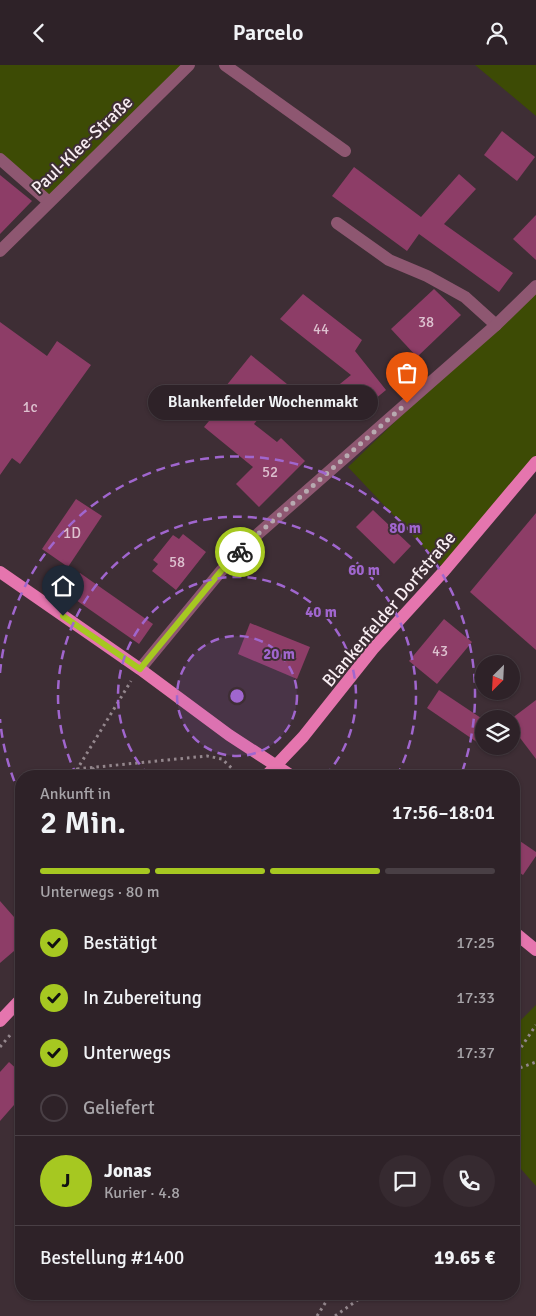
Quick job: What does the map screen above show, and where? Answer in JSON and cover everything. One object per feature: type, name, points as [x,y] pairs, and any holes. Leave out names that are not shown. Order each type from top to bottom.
[{"type":"main road","name":"Blankenfelder Dorfstraße","points":[[272,770],[332,703],[373,649],[445,569],[536,462]]},
{"type":"main road","points":[[0,572],[140,669],[229,735],[282,770]]},
{"type":"main road","points":[[520,937],[536,951]]},
{"type":"main road","points":[[0,1021],[15,1005]]},
{"type":"street","name":"Paul-Klee-Straße","points":[[0,251],[189,65]]},
{"type":"street","points":[[225,65],[345,151]]},
{"type":"street","points":[[0,159],[49,201]]},
{"type":"street","points":[[336,223],[389,260],[427,276],[465,297],[496,325]]},
{"type":"street","points":[[140,669],[221,571],[259,533],[496,325],[536,286]]},
{"type":"path","points":[[77,769],[140,669]]},
{"type":"path","points":[[77,769],[207,756],[222,759],[234,770]]},
{"type":"path","points":[[520,1049],[536,1025]]},
{"type":"path","points":[[520,1068],[536,1062]]},
{"type":"path","points":[[318,1316],[327,1300]]},
{"type":"path","points":[[335,1316],[358,1300]]},
{"type":"green space","points":[[0,65],[189,65],[49,201],[0,159]]},
{"type":"green space","points":[[475,65],[536,65],[536,116]]},
{"type":"green space","points":[[536,286],[536,462],[445,570],[348,467]]},
{"type":"green space","points":[[536,1005],[536,1186],[520,1168],[520,1021]]},
{"type":"building","points":[[502,131],[535,157],[517,181],[484,155]]},
{"type":"building","points":[[354,167],[421,217],[459,174],[476,189],[444,224],[513,273],[499,292],[419,234],[407,251],[332,196]]},
{"type":"building","points":[[0,175],[32,201],[0,234]]},
{"type":"building","points":[[536,215],[536,260],[513,239]]},
{"type":"building","points":[[434,289],[461,315],[417,357],[391,329]]},
{"type":"building","points":[[303,294],[362,340],[355,351],[386,390],[351,419],[330,392],[351,375],[280,319]]},
{"type":"building","points":[[0,322],[47,356],[57,341],[91,365],[20,464],[12,458],[0,475]]},
{"type":"building","points":[[251,355],[287,384],[254,424],[277,442],[281,438],[305,461],[259,507],[236,484],[253,467],[204,427],[233,392],[226,386]]},
{"type":"building","points":[[76,499],[102,516],[68,567],[42,549]]},
{"type":"building","points":[[373,510],[411,546],[394,564],[356,527]]},
{"type":"building","points":[[536,513],[536,650],[470,592]]},
{"type":"building","points":[[183,534],[206,552],[176,590],[152,571],[158,564],[153,560],[173,535],[179,539]]},
{"type":"building","points":[[80,573],[153,624],[139,644],[66,593]]},
{"type":"building","points":[[444,619],[472,642],[437,684],[409,661]]},
{"type":"building","points":[[250,623],[310,647],[297,679],[238,654]]},
{"type":"building","points":[[439,690],[475,714],[475,741],[427,708]]},
{"type":"building","points":[[536,700],[536,759],[520,738],[520,712]]},
{"type":"building","points":[[520,841],[536,852],[536,856],[523,875],[520,873]]},
{"type":"building","points":[[0,901],[15,918],[15,950],[0,963]]},
{"type":"building","points":[[9,1062],[15,1068],[15,1104],[0,1121],[0,1072]]},
{"type":"way so far","points":[[240,552],[259,533],[407,403]]},
{"type":"place","name":"Blankenfelder Wochenmakt","points":[[407,403]]},
{"type":"route","points":[[63,616],[140,669],[221,571],[240,552]]}]
